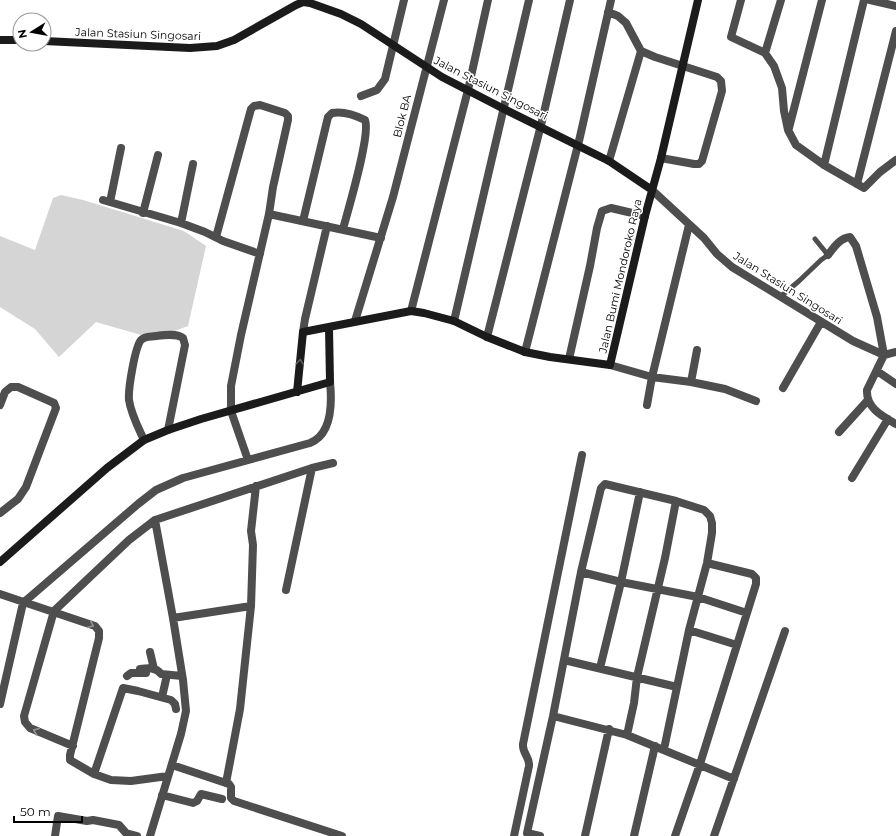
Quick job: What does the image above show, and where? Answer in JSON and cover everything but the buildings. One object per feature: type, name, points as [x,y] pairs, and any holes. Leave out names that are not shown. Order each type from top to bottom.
[{"type":"street","points":[[362,96],[377,90],[383,83],[389,66],[404,0]]},
{"type":"street","name":"Blok BA","points":[[355,321],[381,238],[444,0]]},
{"type":"street","points":[[411,311],[468,88],[488,0]]},
{"type":"street","points":[[454,321],[529,0]]},
{"type":"street","points":[[487,337],[570,0]]},
{"type":"street","points":[[526,352],[578,144],[611,0]]},
{"type":"street","name":"Jalan Bumi Mondoroko Raya","points":[[303,332],[411,311],[434,314],[454,321],[487,337],[526,352],[610,365],[698,0]]},
{"type":"street","points":[[741,0],[731,37],[766,53],[774,66],[782,88],[784,111],[788,130],[796,145],[824,165],[864,188],[880,172],[896,160]]},
{"type":"street","points":[[766,53],[781,0]]},
{"type":"street","points":[[788,130],[822,0]]},
{"type":"street","points":[[824,165],[864,0]]},
{"type":"street","points":[[870,0],[896,6]]},
{"type":"street","name":"Jalan Stasiun Singosari","points":[[52,41],[190,48],[217,46],[234,40],[296,5],[307,2],[336,12],[361,24],[426,67],[468,88],[504,109],[609,160],[652,190],[709,242],[724,261],[821,322],[863,346],[884,355]]},
{"type":"street","points":[[608,12],[618,16],[626,22],[641,51],[655,57],[684,62],[717,77],[721,81],[722,91],[702,161],[698,164],[694,164],[661,158]]},
{"type":"street","points":[[857,184],[896,31]]},
{"type":"street","points":[[0,40],[12,40]]},
{"type":"street","points":[[609,160],[641,51]]},
{"type":"street","points":[[216,237],[249,113],[256,105],[282,112],[287,115],[288,118],[273,187],[269,214],[231,386],[231,411],[248,460]]},
{"type":"street","points":[[303,221],[328,117],[332,113],[345,113],[358,116],[365,120],[367,128],[359,167],[343,229]]},
{"type":"street","points":[[121,148],[106,201],[181,223],[260,254]]},
{"type":"street","points":[[143,213],[158,155]]},
{"type":"street","points":[[181,223],[194,164]]},
{"type":"street","points":[[569,359],[602,211],[611,208],[645,216]]},
{"type":"street","points":[[269,214],[381,238]]},
{"type":"street","points":[[647,405],[652,377],[690,225]]},
{"type":"street","points":[[297,392],[305,319],[327,226]]},
{"type":"street","points":[[828,255],[834,246],[842,239],[850,237],[855,243],[877,317],[884,355],[867,390],[868,400],[870,406],[896,424]]},
{"type":"street","points":[[783,388],[821,322]]},
{"type":"street","points":[[0,704],[23,603],[98,538],[156,490],[183,478],[310,443],[318,439],[324,431],[330,413],[329,328]]},
{"type":"street","points":[[144,440],[130,404],[130,388],[136,352],[141,340],[146,337],[163,335],[182,336],[184,339],[185,345],[168,430]]},
{"type":"street","points":[[692,382],[697,350]]},
{"type":"street","points":[[884,355],[896,352]]},
{"type":"street","points":[[610,365],[652,377],[692,382],[725,389],[756,401]]},
{"type":"street","points":[[877,371],[896,384]]},
{"type":"street","points":[[0,562],[107,468],[144,440],[168,430],[330,382]]},
{"type":"street","points":[[0,405],[5,392],[11,387],[18,388],[54,403],[56,408],[26,488],[18,499],[0,513]]},
{"type":"street","points":[[839,432],[868,400]]},
{"type":"street","points":[[852,478],[888,419]]},
{"type":"street","points":[[540,836],[527,833],[515,833],[530,766],[529,760],[523,750],[523,744],[582,455]]},
{"type":"street","points":[[73,746],[30,728],[25,722],[24,716],[54,611],[129,540],[155,520],[312,468],[333,463]]},
{"type":"street","points":[[286,590],[312,468]]},
{"type":"street","points":[[527,833],[553,716],[581,572],[602,486],[607,483],[704,510],[710,516],[712,523],[712,533],[707,563],[689,630],[664,749]]},
{"type":"street","points":[[226,783],[240,709],[251,606],[253,545],[251,531],[256,486]]},
{"type":"street","points":[[600,668],[621,582],[640,492]]},
{"type":"street","points":[[627,735],[634,703],[637,677],[658,589],[676,501]]},
{"type":"street","points":[[150,836],[172,765],[186,711],[173,618],[155,520]]},
{"type":"street","points":[[675,836],[700,764],[756,584],[756,578],[752,574],[707,563]]},
{"type":"street","points":[[581,572],[621,582],[698,597],[747,613]]},
{"type":"street","points":[[0,594],[23,603],[54,611],[94,626],[100,633],[70,760],[102,778],[121,781],[168,776]]},
{"type":"street","points":[[173,618],[251,606]]},
{"type":"street","points":[[689,630],[737,646]]},
{"type":"street","points":[[714,836],[785,632]]},
{"type":"street","points":[[150,652],[154,669]]},
{"type":"street","points":[[564,660],[677,687]]},
{"type":"street","points":[[140,669],[158,670],[164,675]]},
{"type":"street","points":[[127,676],[129,673],[138,672],[182,676]]},
{"type":"street","points":[[162,697],[164,675]]},
{"type":"street","points":[[94,774],[122,688],[162,697],[174,702],[176,709]]},
{"type":"street","points":[[553,716],[609,729],[627,735],[734,779]]},
{"type":"street","points":[[585,836],[609,729]]},
{"type":"street","points":[[634,836],[654,746]]},
{"type":"street","points":[[172,765],[231,785],[230,796],[234,801],[342,836]]},
{"type":"street","points":[[162,795],[193,803],[197,801],[200,794],[222,799]]},
{"type":"street","points":[[54,836],[58,816],[119,825],[126,833],[137,836]]},
{"type":"lane","points":[[780,297],[828,255],[815,239]]},
{"type":"shaded area","points":[[61,195],[83,200],[184,231],[206,246],[188,326],[166,334],[141,335],[96,322],[59,357],[35,329],[0,307],[0,236],[35,250],[53,198]]}]
